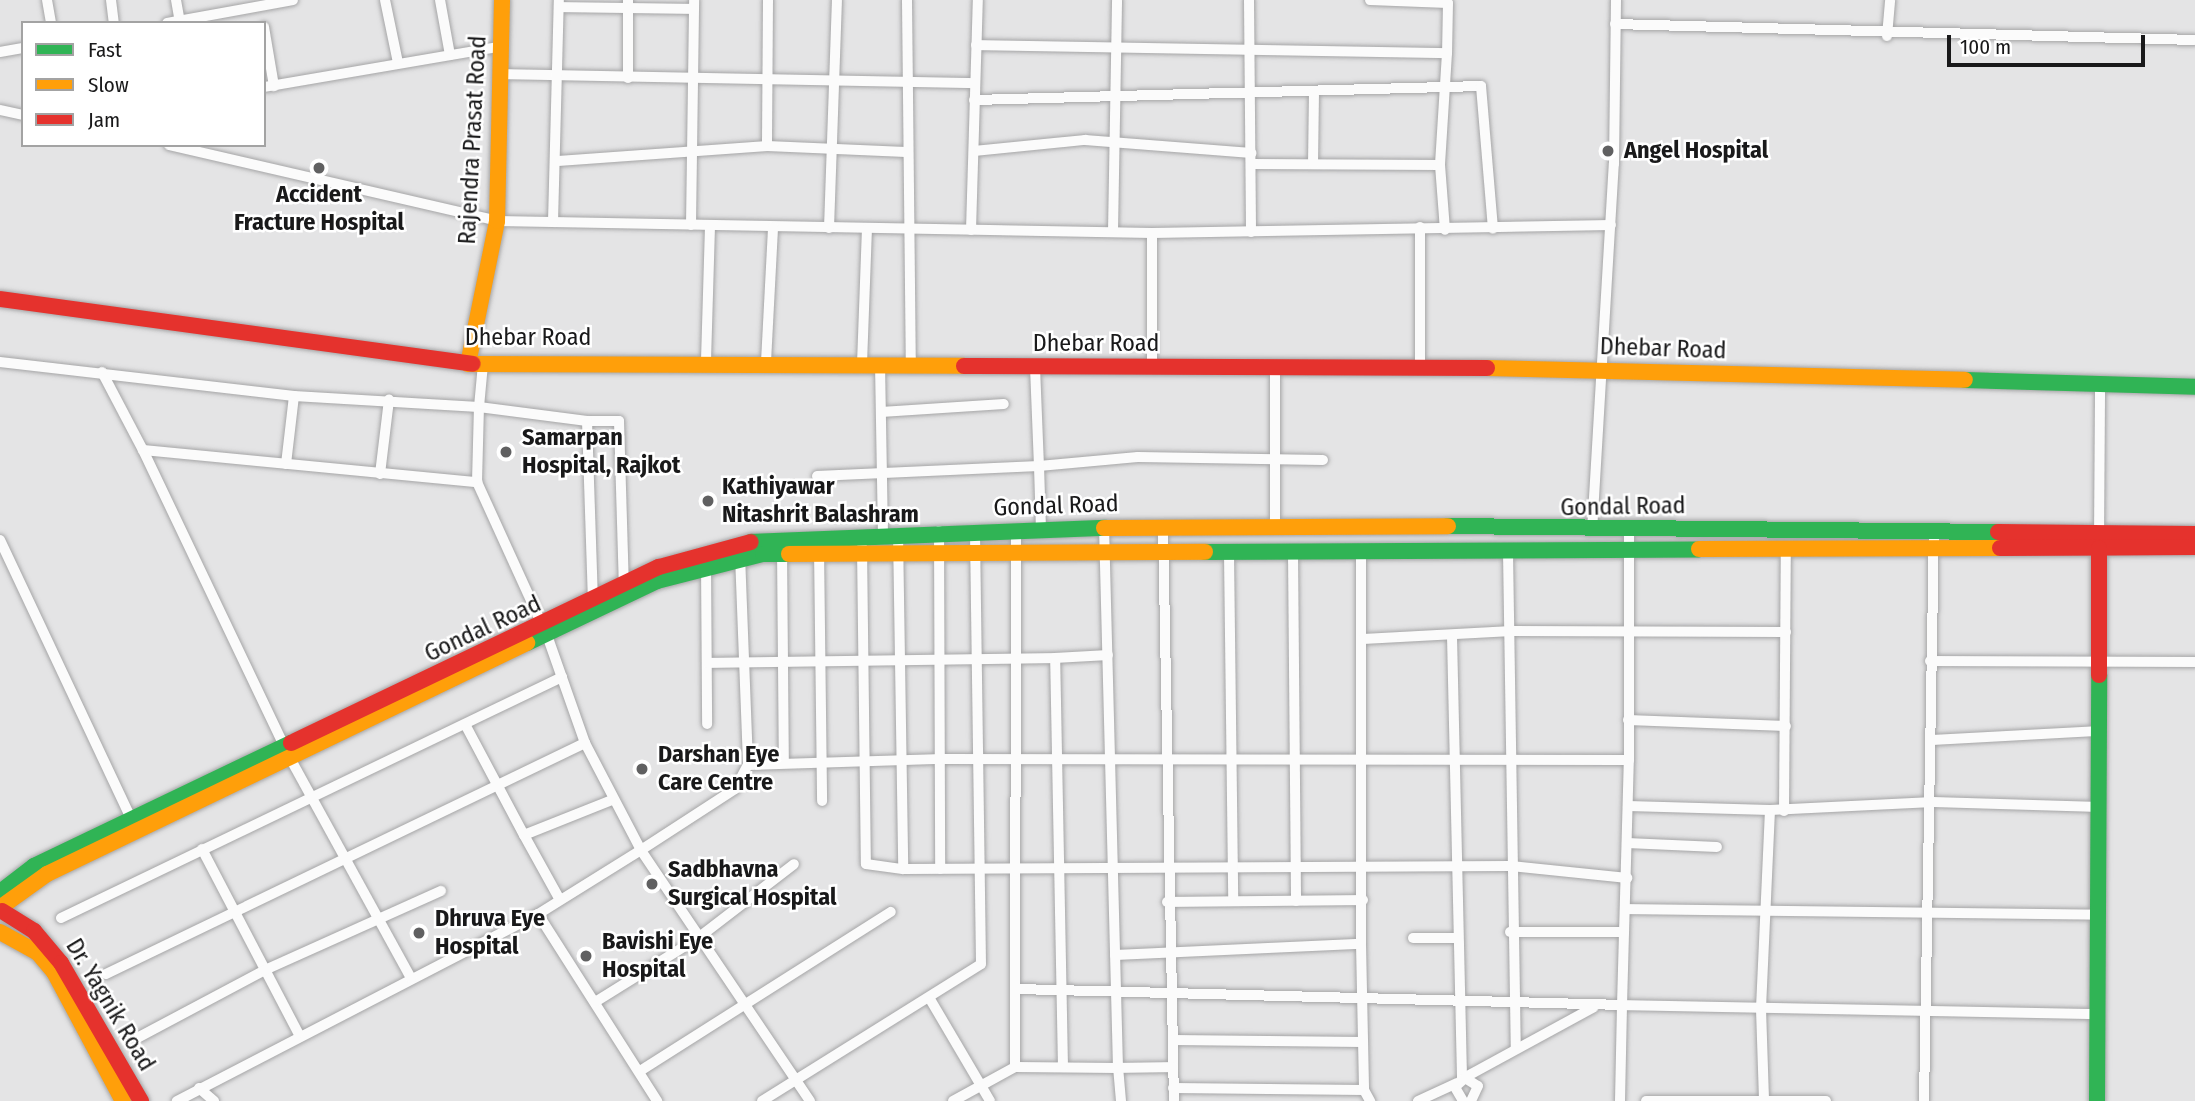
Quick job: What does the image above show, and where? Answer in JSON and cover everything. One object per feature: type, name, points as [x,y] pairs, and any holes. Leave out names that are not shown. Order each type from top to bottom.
[{"type":"main road","name":"Rajendra Prasat Road","points":[[476,364],[497,221],[502,0]]},
{"type":"main road","name":"Dhebar Road","points":[[0,299],[476,364],[706,361],[911,366],[1603,369],[2100,388],[2195,387]]},
{"type":"main road","name":"Gondal Road","points":[[544,633],[593,601],[624,585],[706,558],[782,544],[819,545],[862,551],[893,539],[939,531],[1016,531],[1163,524],[1592,531],[1934,529],[2195,547]]},
{"type":"main road","name":"Gondal Road","points":[[819,545],[860,534],[940,550],[976,551],[1628,553],[1935,549],[2195,534]]},
{"type":"main road","points":[[2098,1101],[2100,807],[2096,731],[2100,661],[2099,540]]},
{"type":"main road","name":"Gondal Road","points":[[1,907],[34,866],[288,752],[706,558]]},
{"type":"main road","name":"Gondal Road","points":[[1,907],[47,874],[288,752]]},
{"type":"main road","name":"Dr. Yagnik Road","points":[[1,907],[55,954],[141,1101]]},
{"type":"main road","points":[[0,932],[38,953],[54,972],[123,1101]]},
{"type":"street","points":[[47,0],[51,21]]},
{"type":"street","points":[[111,0],[114,21]]},
{"type":"street","points":[[176,0],[180,21]]},
{"type":"street","points":[[184,21],[260,3],[293,0]]},
{"type":"street","points":[[385,0],[398,63]]},
{"type":"street","points":[[440,0],[450,55]]},
{"type":"street","points":[[768,0],[768,146]]},
{"type":"street","points":[[829,228],[837,0]]},
{"type":"street","points":[[907,0],[906,229],[911,366]]},
{"type":"street","points":[[971,230],[978,0]]},
{"type":"street","points":[[1113,232],[1116,0]]},
{"type":"street","points":[[1249,0],[1251,233]]},
{"type":"street","points":[[1370,0],[1448,2],[1446,89],[1440,165],[1445,230]]},
{"type":"street","points":[[1592,531],[1611,225],[1616,0]]},
{"type":"street","points":[[1887,36],[1890,0]]},
{"type":"street","points":[[260,3],[263,21]]},
{"type":"street","points":[[628,3],[628,78]]},
{"type":"street","points":[[553,222],[558,161],[559,4],[694,4],[691,225]]},
{"type":"street","points":[[1615,24],[1887,36],[2195,40]]},
{"type":"street","points":[[976,44],[1116,42],[1447,53]]},
{"type":"street","points":[[266,49],[269,86],[503,46]]},
{"type":"street","points":[[0,52],[21,48]]},
{"type":"street","points":[[502,74],[628,78],[694,74],[975,83]]},
{"type":"street","points":[[975,100],[1115,92],[1251,94],[1481,86],[1493,228]]},
{"type":"street","points":[[1313,164],[1314,90]]},
{"type":"street","points":[[0,98],[1,111],[21,115]]},
{"type":"street","points":[[974,150],[1068,140],[1313,164],[1440,165]]},
{"type":"street","points":[[558,161],[692,156],[768,146],[906,152]]},
{"type":"street","points":[[178,147],[497,221],[1152,233],[1420,228],[1445,230],[1611,225]]},
{"type":"street","points":[[706,361],[710,226]]},
{"type":"street","points":[[766,362],[774,227]]},
{"type":"street","points":[[1420,228],[1420,368]]},
{"type":"street","points":[[862,364],[867,229]]},
{"type":"street","points":[[1152,233],[1152,368]]},
{"type":"street","points":[[0,362],[294,396],[389,400],[479,407],[587,421],[619,421],[624,585]]},
{"type":"street","points":[[476,364],[479,407],[477,482],[544,633],[585,743],[612,800],[641,850],[698,939],[745,1003],[810,1101]]},
{"type":"street","points":[[880,364],[883,476],[893,539],[900,658],[903,869]]},
{"type":"street","points":[[1035,367],[1041,530]]},
{"type":"street","points":[[1275,368],[1275,524]]},
{"type":"street","points":[[102,372],[143,450],[288,752],[318,800],[346,862],[411,978]]},
{"type":"street","points":[[2099,540],[2100,388]]},
{"type":"street","points":[[286,464],[294,396]]},
{"type":"street","points":[[380,474],[389,400]]},
{"type":"street","points":[[881,412],[1003,404]]},
{"type":"street","points":[[587,421],[593,601]]},
{"type":"street","points":[[143,450],[477,482]]},
{"type":"street","points":[[817,476],[883,476],[1138,457],[1323,460]]},
{"type":"street","points":[[1163,524],[1168,869],[1166,949],[1171,991],[1174,1101]]},
{"type":"street","points":[[1104,527],[1112,762],[1110,869],[1121,1101]]},
{"type":"street","points":[[1924,1101],[1930,1012],[1927,911],[1933,802],[1930,661],[1934,529]]},
{"type":"street","points":[[1620,1101],[1629,760],[1629,530]]},
{"type":"street","points":[[939,531],[943,759],[940,869]]},
{"type":"street","points":[[762,1101],[978,967],[984,867],[979,759],[975,531]]},
{"type":"street","points":[[1015,1067],[1019,869],[1016,531]]},
{"type":"street","points":[[860,534],[866,864],[903,869],[984,867],[1232,870],[1365,864],[1511,866],[1627,878]]},
{"type":"street","points":[[0,540],[132,820]]},
{"type":"street","points":[[782,544],[784,763]]},
{"type":"street","points":[[819,545],[822,801]]},
{"type":"street","points":[[177,1101],[298,1033],[538,914],[735,789],[748,765],[747,661],[740,550]]},
{"type":"street","points":[[1784,811],[1786,551]]},
{"type":"street","points":[[1293,552],[1296,901]]},
{"type":"street","points":[[1508,552],[1512,631],[1510,932],[1516,1047]]},
{"type":"street","points":[[1229,553],[1229,761],[1233,901]]},
{"type":"street","points":[[1361,554],[1361,758],[1365,864],[1361,944],[1364,1090],[1370,1101]]},
{"type":"street","points":[[706,558],[707,724]]},
{"type":"street","points":[[1363,639],[1512,631],[1627,635],[1786,632]]},
{"type":"street","points":[[1451,636],[1459,1081],[1463,1101]]},
{"type":"street","points":[[707,663],[900,658],[1016,660],[1108,655]]},
{"type":"street","points":[[1055,659],[1063,1067]]},
{"type":"street","points":[[1930,661],[2195,662]]},
{"type":"street","points":[[61,918],[202,849],[318,800],[562,677]]},
{"type":"street","points":[[1628,720],[1786,726]]},
{"type":"street","points":[[466,726],[560,900]]},
{"type":"street","points":[[1932,740],[2096,731]]},
{"type":"street","points":[[106,974],[235,911],[346,862],[496,783],[585,743]]},
{"type":"street","points":[[748,765],[822,765],[943,759],[1057,764],[1361,758],[1629,760]]},
{"type":"street","points":[[524,835],[612,800]]},
{"type":"street","points":[[1628,806],[1784,811],[1933,802],[2100,807]]},
{"type":"street","points":[[1765,1100],[1761,1009],[1770,810]]},
{"type":"street","points":[[1627,843],[1717,847]]},
{"type":"street","points":[[202,849],[298,1033]]},
{"type":"street","points":[[596,1002],[698,939],[794,864]]},
{"type":"street","points":[[139,1037],[265,970],[441,891]]},
{"type":"street","points":[[1167,902],[1363,900]]},
{"type":"street","points":[[1625,909],[2099,915]]},
{"type":"street","points":[[640,1071],[891,912]]},
{"type":"street","points":[[538,914],[657,1101]]},
{"type":"street","points":[[1510,932],[1623,933]]},
{"type":"street","points":[[1413,938],[1456,938]]},
{"type":"street","points":[[1115,955],[1166,949],[1361,944]]},
{"type":"street","points":[[1017,989],[1458,997],[1597,1006],[2097,1014]]},
{"type":"street","points":[[930,999],[990,1101]]},
{"type":"street","points":[[1418,1101],[1597,1006]]},
{"type":"street","points":[[1173,1040],[1363,1042]]},
{"type":"street","points":[[953,1101],[1015,1067],[1173,1067]]},
{"type":"street","points":[[1459,1081],[1478,1086],[1471,1101]]},
{"type":"street","points":[[199,1088],[214,1101]]},
{"type":"street","points":[[1173,1088],[1364,1090]]},
{"type":"street","points":[[1646,1101],[1826,1101]]},
{"type":"traffic: fast","points":[[1965,380],[2195,387]]},
{"type":"traffic: fast","points":[[1448,526],[1998,532]]},
{"type":"traffic: fast","points":[[751,542],[1104,528]]},
{"type":"traffic: fast","points":[[1205,552],[1699,549]]},
{"type":"traffic: fast","points":[[527,643],[657,581],[763,554],[789,554]]},
{"type":"traffic: fast","points":[[2097,1101],[2099,675]]},
{"type":"traffic: fast","points":[[0,892],[34,866],[291,743]]},
{"type":"traffic: slow","points":[[468,364],[497,221],[502,0]]},
{"type":"traffic: slow","points":[[473,364],[964,366]]},
{"type":"traffic: slow","points":[[1487,368],[1965,380]]},
{"type":"traffic: slow","points":[[1104,528],[1448,526]]},
{"type":"traffic: slow","points":[[1699,549],[2000,548]]},
{"type":"traffic: slow","points":[[789,554],[1205,552]]},
{"type":"traffic: slow","points":[[1,907],[47,874],[527,643]]},
{"type":"traffic: slow","points":[[0,932],[38,953],[54,972],[123,1101]]},
{"type":"traffic: jam","points":[[0,299],[473,364]]},
{"type":"traffic: jam","points":[[964,366],[1487,368]]},
{"type":"traffic: jam","points":[[1998,532],[2195,534]]},
{"type":"traffic: jam","points":[[291,743],[659,567],[751,542]]},
{"type":"traffic: jam","points":[[2000,548],[2195,547]]},
{"type":"traffic: jam","points":[[2099,548],[2099,675]]},
{"type":"traffic: jam","points":[[2,911],[34,931],[61,963],[141,1101]]},
{"type":"place","name":"Angel Hospital","points":[[1608,151]]},
{"type":"place","name":"Accident Fracture Hospital","points":[[319,168]]},
{"type":"place","name":"Samarpan Hospital, Rajkot","points":[[506,452]]},
{"type":"place","name":"Kathiyawar Nitashrit Balashram","points":[[708,501]]},
{"type":"place","name":"Darshan Eye Care Centre","points":[[642,769]]},
{"type":"place","name":"Sadbhavna Surgical Hospital","points":[[652,884]]},
{"type":"place","name":"Dhruva Eye Hospital","points":[[419,933]]},
{"type":"place","name":"Bavishi Eye Hospital","points":[[586,956]]}]
